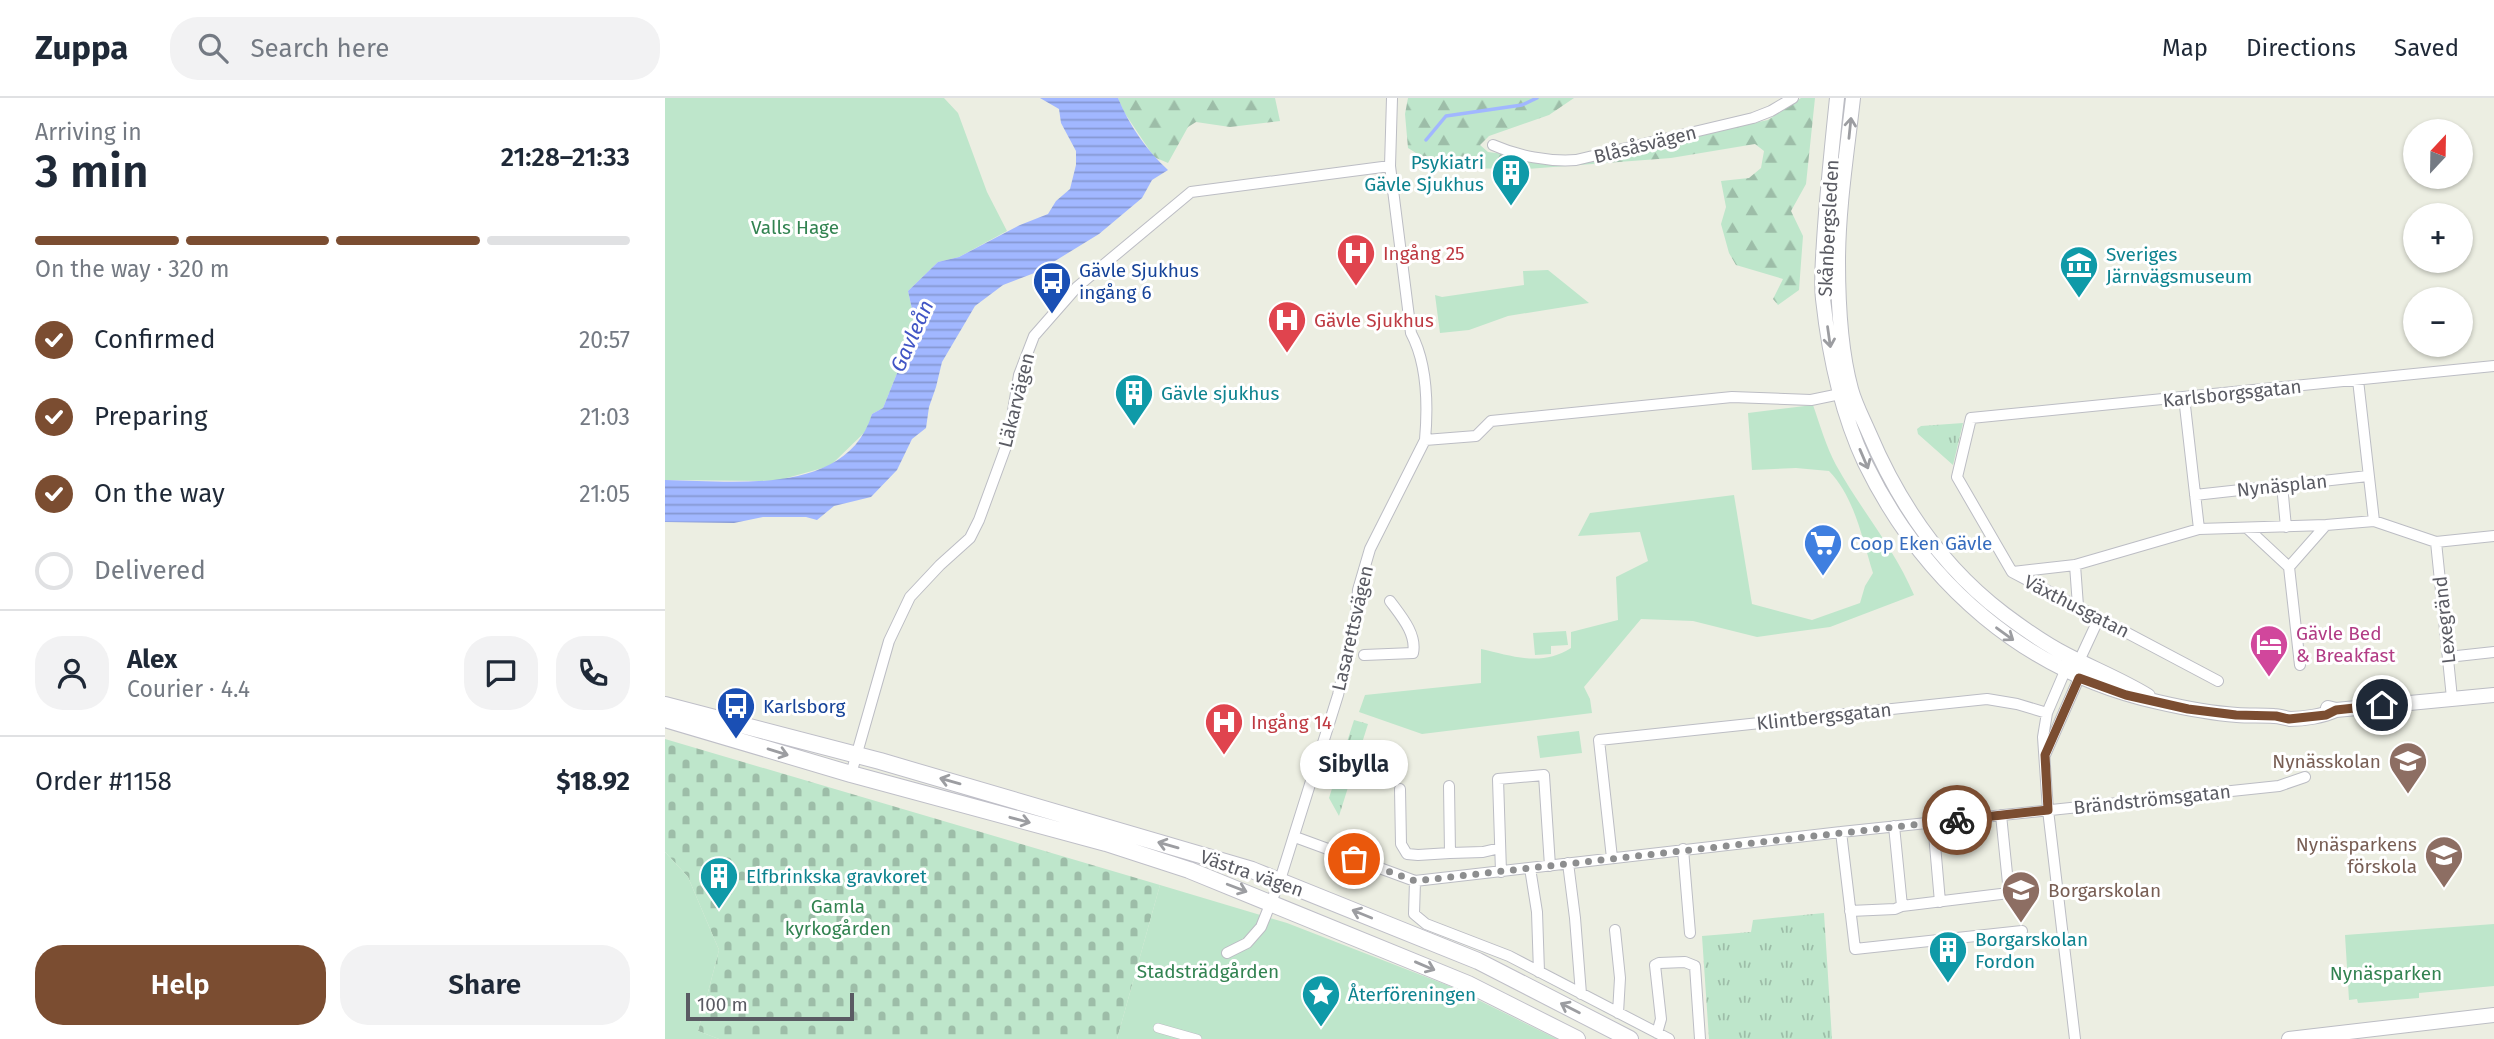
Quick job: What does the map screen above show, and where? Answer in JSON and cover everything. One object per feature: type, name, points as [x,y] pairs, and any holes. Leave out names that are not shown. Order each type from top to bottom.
[{"type":"main road","name":"Västra vägen","points":[[665,705],[856,754],[1280,880],[1478,961],[1630,1039]]},
{"type":"main road","name":"Västra vägen","points":[[665,719],[851,774],[1106,843],[1189,870],[1468,984],[1577,1039]]},
{"type":"street","name":"Lasarettsvägen","points":[[1227,953],[1247,943],[1261,927],[1280,880],[1338,695],[1353,634],[1359,590],[1370,550],[1419,457],[1425,440],[1427,421],[1420,350],[1411,333],[1390,166],[1392,98]]},
{"type":"street","name":"Blåsåsvägen","points":[[1493,145],[1508,152],[1559,161],[1576,160],[1753,118],[1793,98]]},
{"type":"street","name":"Skånbergsleden","points":[[1837,98],[1826,209],[1823,296],[1833,363],[1902,501],[1948,562],[2006,616],[2043,641],[2158,702]]},
{"type":"street","name":"Skånbergsleden","points":[[1853,98],[1838,261],[1846,393],[1864,461],[1888,505],[1919,550],[1976,610],[2021,645],[2079,678],[2118,693],[2218,713],[2276,716],[2289,710],[2325,707],[2336,710],[2494,695]]},
{"type":"street","name":"Läkarvägen","points":[[856,754],[889,642],[910,597],[970,538],[975,529],[1008,441],[1019,375],[1034,336],[1076,287],[1191,192],[1390,166]]},
{"type":"street","name":"Karlsborgsgatan","points":[[1971,418],[2494,366]]},
{"type":"street","points":[[2358,380],[2374,521],[2435,542],[2494,537]]},
{"type":"street","points":[[1425,440],[1476,436],[1492,421],[1732,397],[1811,400],[1846,393]]},
{"type":"street","points":[[2183,397],[2199,529]]},
{"type":"street","name":"Växthusgatan","points":[[1971,418],[1957,477],[2012,572],[2218,681]]},
{"type":"street","name":"Nynäsplan","points":[[2196,495],[2368,476]]},
{"type":"street","points":[[2282,485],[2286,527]]},
{"type":"street","name":"Nynäsplan","points":[[2012,572],[2075,565],[2199,529],[2374,521]]},
{"type":"street","points":[[2300,666],[2289,567],[2326,525]]},
{"type":"street","name":"Nynäsplan","points":[[2247,528],[2289,567]]},
{"type":"street","name":"Lexegränd","points":[[2435,542],[2452,698]]},
{"type":"street","points":[[2075,565],[2078,606]]},
{"type":"street","points":[[1364,655],[1413,653],[1415,644],[1405,621],[1390,601]]},
{"type":"street","points":[[2045,755],[2079,678],[2079,661],[2099,618]]},
{"type":"street","points":[[2448,657],[2494,652]]},
{"type":"street","points":[[2075,1039],[2048,810],[2043,737],[2047,713],[2065,671],[2079,661]]},
{"type":"street","name":"Klintbergsgatan","points":[[1612,858],[1599,740],[1987,699],[2047,713]]},
{"type":"street","points":[[851,774],[856,754]]},
{"type":"street","points":[[1501,872],[1498,779],[1544,775],[1550,866]]},
{"type":"street","name":"Brändströmsgatan","points":[[1295,837],[1415,881],[1683,849],[2279,786],[2305,777]]},
{"type":"street","points":[[1449,786],[1450,853]]},
{"type":"street","points":[[1400,789],[1401,844],[1407,854]]},
{"type":"street","points":[[1850,911],[1895,909],[2009,893],[2001,815]]},
{"type":"street","points":[[1933,822],[1940,902]]},
{"type":"street","points":[[1894,826],[1902,906]]},
{"type":"street","points":[[1841,832],[1855,949],[2022,931]]},
{"type":"street","points":[[1407,854],[1483,852],[1500,848]]},
{"type":"street","points":[[1683,849],[1691,933]]},
{"type":"street","points":[[1399,875],[1407,854]]},
{"type":"street","points":[[1568,863],[1581,994]]},
{"type":"street","points":[[1530,868],[1537,912],[1539,972]]},
{"type":"street","points":[[1415,881],[1414,914],[1426,924],[1509,956],[1669,1039]]},
{"type":"street","points":[[1615,930],[1620,978],[1618,1013]]},
{"type":"street","points":[[1657,1033],[1661,1019],[1655,965],[1685,962],[1695,967],[1700,1039]]},
{"type":"street","points":[[2289,1039],[2346,1036],[2359,1029],[2494,1014]]},
{"type":"street","points":[[1158,1028],[1197,1039]]},
{"type":"green space","name":"Valls Hage","points":[[665,98],[944,98],[958,113],[987,192],[1007,231],[959,257],[938,262],[908,291],[919,341],[906,351],[883,408],[872,414],[867,430],[830,466],[776,481],[665,480]]},
{"type":"green space","points":[[1118,98],[1275,98],[1280,121],[1230,127],[1196,122],[1188,127],[1168,163],[1154,157],[1124,112]]},
{"type":"green space","points":[[1408,98],[1574,98],[1549,115],[1489,136],[1480,145],[1488,152],[1570,162],[1768,120],[1801,98],[1815,98],[1806,184],[1791,211],[1803,236],[1799,290],[1778,305],[1773,299],[1783,279],[1736,265],[1729,253],[1721,224],[1726,207],[1721,181],[1749,178],[1761,168],[1764,151],[1755,144],[1671,158],[1527,169],[1440,168],[1408,148],[1405,114]]},
{"type":"green space","points":[[1548,270],[1589,303],[1508,316],[1469,330],[1440,333],[1435,295],[1442,297],[1524,285],[1523,271]]},
{"type":"green space","points":[[1813,405],[1836,465],[1897,561],[1914,595],[1830,627],[1757,637],[1693,621],[1641,619],[1584,687],[1590,699],[1592,713],[1422,734],[1359,712],[1365,695],[1481,683],[1481,649],[1516,657],[1549,657],[1571,648],[1571,632],[1618,620],[1616,577],[1648,561],[1640,532],[1578,536],[1590,513],[1734,495],[1752,604],[1812,620],[1860,603],[1865,586],[1873,573],[1857,519],[1838,482],[1829,471],[1796,468],[1752,470],[1748,413]]},
{"type":"green space","points":[[1963,423],[1953,465],[1918,434],[1917,429],[1921,426]]},
{"type":"green space","points":[[1566,631],[1568,645],[1551,646],[1551,654],[1535,655],[1533,633]]},
{"type":"green space","points":[[1354,720],[1368,724],[1339,816],[1329,798]]},
{"type":"green space","points":[[1579,731],[1582,753],[1540,758],[1537,736]]},
{"type":"green space","name":"Gamla kyrkogården","points":[[665,739],[1160,885],[1117,1039],[719,1039],[698,1031],[719,950],[688,877],[665,852]]},
{"type":"green space","points":[[665,852],[688,877],[719,950],[698,1031],[719,1039],[665,1039]]},
{"type":"green space","name":"Stadsträdgården","points":[[1160,885],[1287,923],[1452,987],[1557,1039],[1117,1039]]},
{"type":"green space","points":[[1824,913],[1832,1039],[1709,1039],[1702,936],[1751,932],[1753,920]]},
{"type":"green space","name":"Nynäsparken","points":[[2494,924],[2494,986],[2419,993],[2419,998],[2358,1003],[2357,999],[2349,1000],[2345,935]]},
{"type":"water","points":[[1040,98],[1118,98],[1139,137],[1168,170],[1152,180],[1142,198],[1099,234],[1037,272],[1003,285],[975,306],[942,362],[926,428],[912,439],[897,470],[871,497],[834,506],[817,520],[806,517],[763,517],[734,523],[665,522],[665,480],[722,482],[784,478],[813,472],[839,459],[859,441],[872,414],[883,408],[906,351],[919,341],[908,291],[938,262],[959,257],[1020,225],[1048,214],[1056,201],[1070,189],[1076,165],[1076,151],[1061,123],[1059,109]]},
{"type":"waterway","points":[[1426,140],[1446,116],[1522,105],[1537,98]]},
{"type":"way so far","points":[[1354,859],[1415,881],[1957,820]]},
{"type":"place","name":"Psykiatri Gävle Sjukhus","points":[[1511,207]]},
{"type":"place","name":"Ingång 25","points":[[1356,287]]},
{"type":"place","name":"Sveriges Järnvägsmuseum","points":[[2079,299]]},
{"type":"place","name":"Gävle Sjukhus ingång 6","points":[[1052,315]]},
{"type":"place","name":"Gävle Sjukhus","points":[[1287,354]]},
{"type":"place","name":"Gävle sjukhus","points":[[1134,427]]},
{"type":"place","name":"Coop Eken Gävle","points":[[1823,577]]},
{"type":"place","name":"Gävle Bed & Breakfast","points":[[2269,678]]},
{"type":"place","name":"Karlsborg","points":[[736,740]]},
{"type":"place","name":"Ingång 14","points":[[1224,756]]},
{"type":"place","name":"Nynässkolan","points":[[2408,795]]},
{"type":"place","name":"Sibylla","points":[[1354,859]]},
{"type":"place","name":"Nynäsparkens förskola","points":[[2444,889]]},
{"type":"place","name":"Elfbrinkska gravkoret","points":[[719,910]]},
{"type":"place","name":"Borgarskolan","points":[[2021,924]]},
{"type":"place","name":"Borgarskolan Fordon","points":[[1948,984]]},
{"type":"place","name":"Återföreningen","points":[[1321,1028]]},
{"type":"route","points":[[1957,820],[2048,810],[2045,755],[2079,678],[2126,695],[2188,709],[2236,715],[2289,719],[2382,705]]},
{"type":"water label","name":"Gavleån","points":[[912,336]]}]
